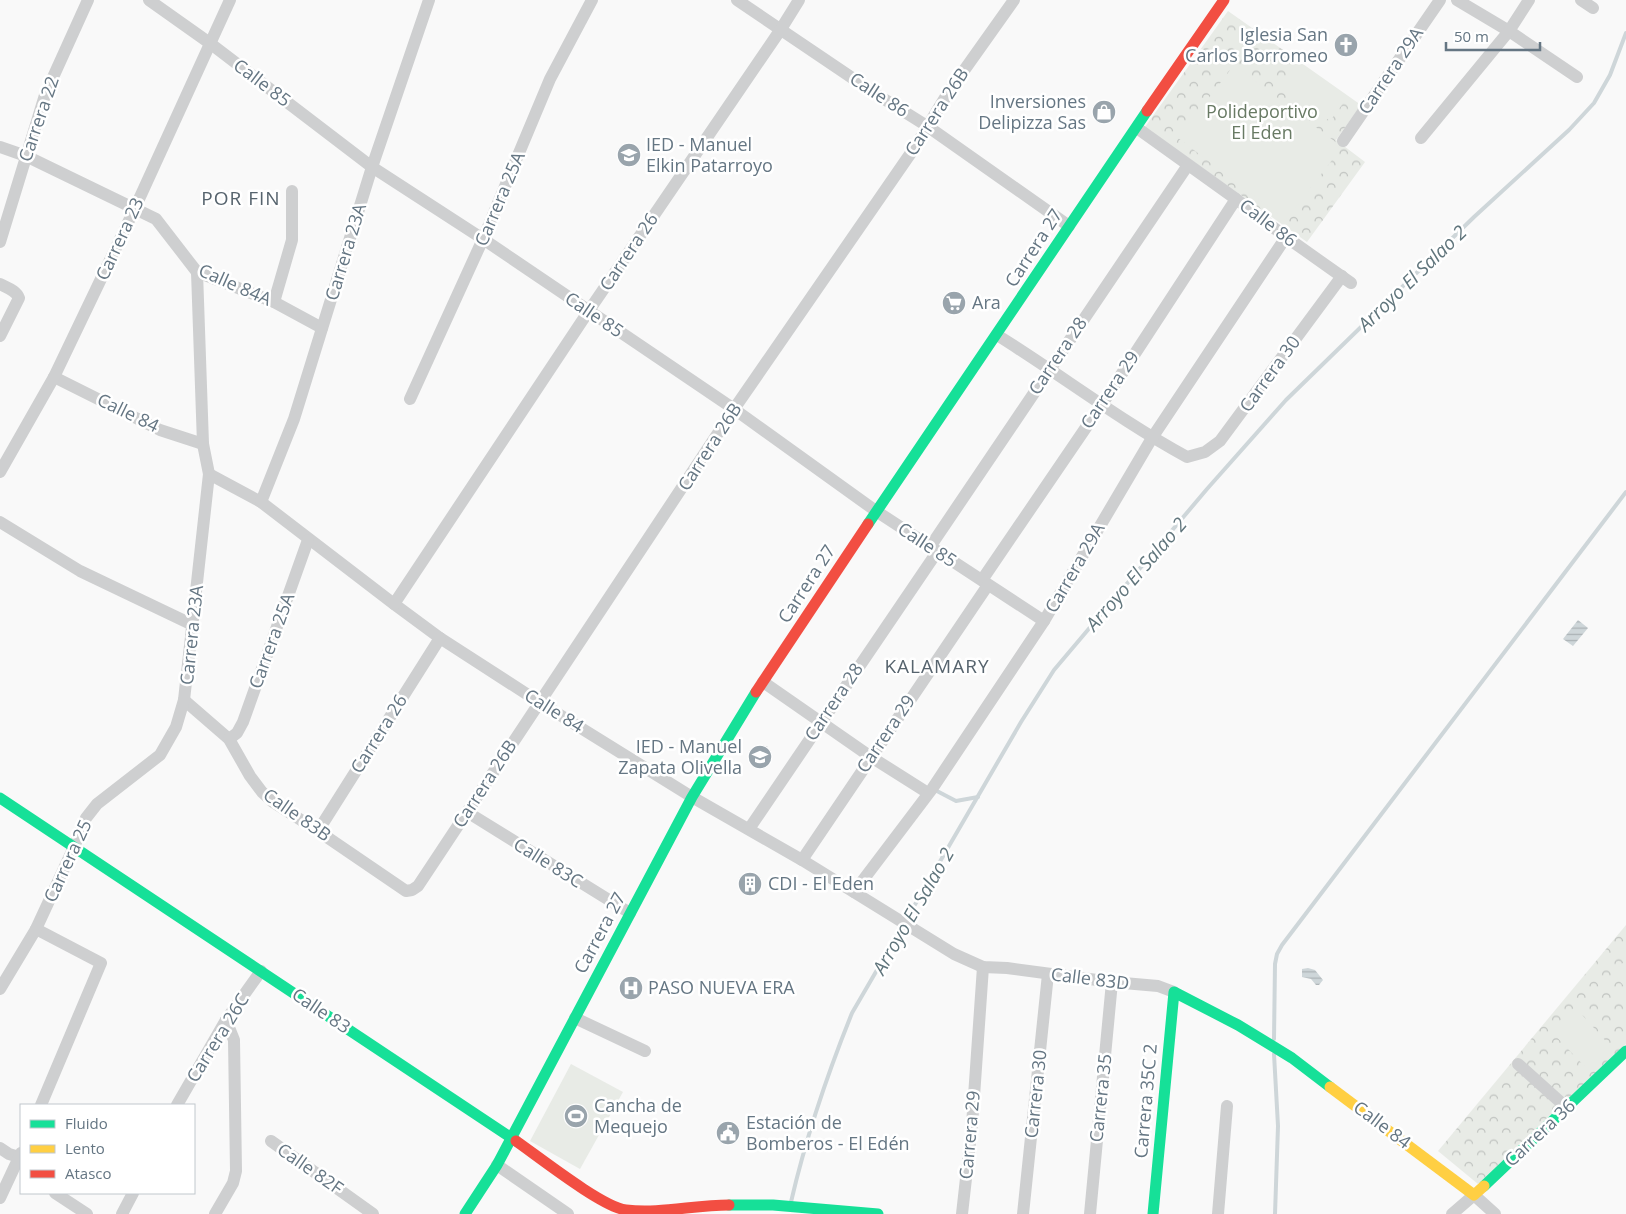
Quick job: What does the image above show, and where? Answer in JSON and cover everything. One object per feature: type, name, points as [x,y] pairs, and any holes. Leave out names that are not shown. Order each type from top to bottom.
[{"type":"street","name":"Carrera 22","points":[[0,242],[44,95],[88,0]]},
{"type":"street","name":"Calle 85","points":[[149,0],[211,44],[372,167],[483,239],[588,312],[734,409],[876,511],[1044,621]]},
{"type":"street","name":"Carrera 23","points":[[0,472],[54,377],[135,208],[230,0]]},
{"type":"street","name":"Carrera 23A","points":[[261,502],[294,419],[372,167],[429,0]]},
{"type":"street","name":"Carrera 25A","points":[[410,399],[483,239],[550,79],[592,0]]},
{"type":"street","name":"Calle 86","points":[[738,0],[876,94],[927,126],[1069,226]]},
{"type":"street","name":"Carrera 26","points":[[394,604],[799,0]]},
{"type":"street","name":"Carrera 26B","points":[[406,891],[418,886],[538,702],[734,409],[915,147],[948,93],[1014,0]]},
{"type":"street","name":"Carrera 27","points":[[465,1214],[511,1138],[692,797],[763,682],[876,511],[1224,0]]},
{"type":"street","name":"Carrera 29A","points":[[1343,141],[1440,0]]},
{"type":"street","points":[[1457,0],[1509,31],[1577,77]]},
{"type":"street","points":[[1421,138],[1509,31],[1529,0]]},
{"type":"street","points":[[1581,0],[1593,8]]},
{"type":"street","name":"Calle 86","points":[[1137,128],[1346,280]]},
{"type":"street","name":"Calle 84A","points":[[0,147],[26,156],[156,219],[197,272],[274,302],[322,328]]},
{"type":"street","name":"Carrera 28","points":[[749,828],[821,722],[1050,368],[1188,165]]},
{"type":"street","points":[[274,302],[292,240],[292,191]]},
{"type":"street","name":"Carrera 29","points":[[802,860],[1236,199]]},
{"type":"street","name":"Carrera 29A","points":[[854,892],[928,793],[1044,621],[1152,438],[1286,237]]},
{"type":"street","name":"Carrera 23A","points":[[184,700],[209,474],[203,444],[197,272]]},
{"type":"street","name":"Carrera 30","points":[[1152,438],[1186,457],[1205,452],[1220,441],[1346,280]]},
{"type":"street","points":[[0,284],[13,290],[18,298],[0,336]]},
{"type":"street","points":[[997,335],[1050,368],[1152,438]]},
{"type":"street","name":"Calle 84","points":[[54,377],[160,430],[203,444]]},
{"type":"street","name":"Calle 84","points":[[209,474],[261,502],[308,540],[440,638],[538,702],[692,797],[802,860],[911,929]]},
{"type":"street","points":[[0,522],[80,571],[193,625]]},
{"type":"street","name":"Carrera 25A","points":[[229,740],[237,733],[243,722],[308,540]]},
{"type":"street","name":"Carrera 26","points":[[318,830],[440,638]]},
{"type":"street","points":[[763,682],[871,757],[928,793]]},
{"type":"street","name":"Calle 83B","points":[[184,700],[229,740],[250,776],[262,792],[273,802],[318,830],[406,891]]},
{"type":"street","name":"Carrera 25","points":[[0,989],[5,972],[36,930],[86,818],[97,804],[160,755],[176,727],[184,700]]},
{"type":"street","name":"Calle 83","points":[[0,798],[511,1138],[598,1198],[623,1210],[648,1212],[722,1205],[806,1207],[830,1212]]},
{"type":"street","name":"Calle 83C","points":[[467,812],[630,913]]},
{"type":"street","name":"Calle 83D","points":[[911,929],[954,954],[983,967],[1158,986],[1174,992],[1266,1041]]},
{"type":"street","points":[[36,930],[101,963],[41,1104]]},
{"type":"street","name":"Carrera 29","points":[[962,1214],[972,1125],[983,967]]},
{"type":"street","name":"Carrera 26C","points":[[178,1104],[226,1020],[261,971]]},
{"type":"street","name":"Carrera 30","points":[[1023,1214],[1048,974]]},
{"type":"street","name":"Carrera 35","points":[[1090,1214],[1112,982]]},
{"type":"street","name":"Carrera 35C 2","points":[[1153,1214],[1174,992]]},
{"type":"street","points":[[575,1018],[645,1051]]},
{"type":"street","points":[[215,1214],[233,1183],[236,1171],[234,1040],[226,1020]]},
{"type":"street","name":"Calle 84","points":[[1266,1041],[1284,1052],[1474,1195],[1494,1214]]},
{"type":"street","name":"Carrera 36","points":[[1452,1214],[1626,1051]]},
{"type":"street","points":[[1518,1064],[1567,1108]]},
{"type":"street","points":[[1218,1214],[1227,1106]]},
{"type":"street","name":"Calle 82F","points":[[270,1141],[373,1214]]},
{"type":"street","points":[[0,1148],[19,1162],[0,1198]]},
{"type":"street","points":[[496,1165],[568,1214]]},
{"type":"street","points":[[57,1194],[87,1214]]},
{"type":"street","points":[[124,1213],[133,1194]]},
{"type":"street","points":[[830,1212],[878,1214]]},
{"type":"green space","name":"Polideportivo El Eden","points":[[1228,11],[1361,105],[1336,140],[1365,162],[1307,242],[1145,127]]},
{"type":"green space","points":[[1299,63],[1347,98],[1330,121],[1282,86]]},
{"type":"green space","points":[[1234,65],[1342,147],[1286,220],[1178,138]]},
{"type":"green space","points":[[1626,925],[1626,1044],[1478,1184],[1438,1151]]},
{"type":"green space","points":[[1626,960],[1626,988],[1612,973]]},
{"type":"green space","points":[[1575,1007],[1613,1049],[1589,1071],[1550,1030]]},
{"type":"green space","name":"Cancha de Mequejo","points":[[571,1064],[623,1092],[580,1169],[530,1141]]},
{"type":"shaded area","points":[[1578,620],[1588,628],[1573,646],[1563,639]]},
{"type":"shaded area","points":[[1302,969],[1315,970],[1323,980],[1319,985],[1316,985],[1311,979],[1302,977]]},
{"type":"waterway","name":"Arroyo El Salao 2","points":[[791,1202],[818,1106],[852,1013],[1021,722],[1054,670],[1207,489],[1286,400],[1474,217],[1569,130],[1594,103],[1610,75],[1626,33]]},
{"type":"waterway","points":[[1274,1039],[1275,964],[1277,954],[1282,945],[1626,492]]},
{"type":"waterway","points":[[935,790],[956,801],[978,797]]},
{"type":"waterway","points":[[1274,1054],[1278,1126],[1275,1214]]},
{"type":"traffic: fast","points":[[868,524],[1147,111]]},
{"type":"traffic: fast","points":[[465,1214],[497,1165],[692,797],[756,692]]},
{"type":"traffic: fast","points":[[0,798],[516,1141]]},
{"type":"traffic: fast","points":[[1153,1214],[1174,992],[1238,1025],[1292,1058],[1330,1087]]},
{"type":"traffic: fast","points":[[1484,1186],[1626,1051]]},
{"type":"traffic: fast","points":[[729,1205],[773,1205],[878,1214]]},
{"type":"traffic: slow","points":[[1330,1087],[1474,1195],[1484,1186]]},
{"type":"traffic: jam","points":[[1147,111],[1224,0]]},
{"type":"traffic: jam","points":[[756,692],[868,524]]},
{"type":"traffic: jam","points":[[516,1141],[587,1191],[615,1207],[626,1210],[652,1211],[729,1205]]},
{"type":"place","name":"Iglesia San Carlos Borromeo","points":[[1346,45]]},
{"type":"place","name":"Inversiones Delipizza Sas","points":[[1104,112]]},
{"type":"place","name":"IED - Manuel Elkin Patarroyo","points":[[629,155]]},
{"type":"place","name":"Ara","points":[[954,303]]},
{"type":"place","name":"IED - Manuel Zapata Olivella","points":[[760,757]]},
{"type":"place","name":"CDI - El Eden","points":[[750,884]]},
{"type":"place","name":"PASO NUEVA ERA","points":[[631,988]]},
{"type":"place","name":"Cancha de Mequejo","points":[[576,1116]]},
{"type":"place","name":"Estación de Bomberos - El Edén","points":[[728,1133]]},
{"type":"district","name":"POR FIN","points":[[241,198]]},
{"type":"district","name":"KALAMARY","points":[[937,666]]}]
